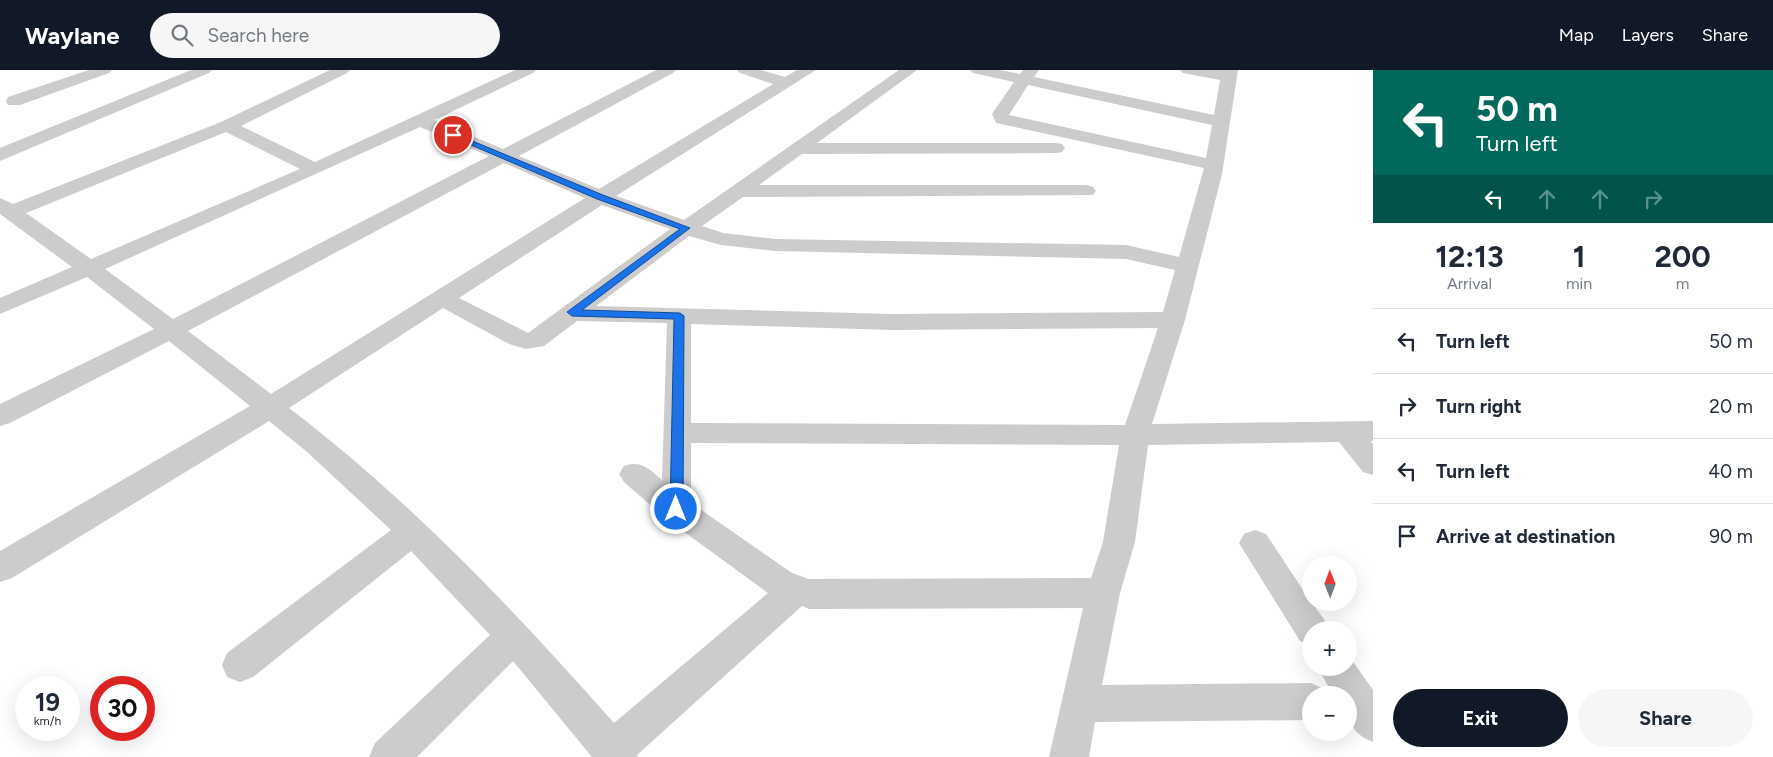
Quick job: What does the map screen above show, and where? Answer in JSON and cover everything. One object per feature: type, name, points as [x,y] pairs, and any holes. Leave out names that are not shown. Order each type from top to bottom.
[{"type":"street","points":[[4,102],[104,70]]},
{"type":"street","points":[[0,155],[204,70]]},
{"type":"street","points":[[8,215],[227,126],[342,70]]},
{"type":"street","points":[[492,70],[521,73]]},
{"type":"street","points":[[0,416],[171,330],[668,70]]},
{"type":"street","points":[[745,70],[787,83]]},
{"type":"street","points":[[0,568],[270,407],[701,133],[808,70]]},
{"type":"street","points":[[442,298],[526,341],[535,340],[686,228],[909,70]]},
{"type":"street","points":[[978,70],[1028,75],[1222,122]]},
{"type":"street","points":[[1069,757],[1103,593],[1118,542],[1135,435],[1173,320],[1188,267],[1214,165],[1222,122],[1229,74],[1188,70]]},
{"type":"street","points":[[161,72],[185,78]]},
{"type":"street","points":[[0,307],[315,169],[521,73]]},
{"type":"street","points":[[1028,75],[1000,114],[1002,119],[1214,165]]},
{"type":"street","points":[[419,120],[600,197],[721,239],[768,244],[1126,252],[1151,256],[1188,267]]},
{"type":"street","points":[[227,126],[315,169]]},
{"type":"street","points":[[797,149],[1056,148]]},
{"type":"street","points":[[740,191],[1086,192]]},
{"type":"street","points":[[8,215],[88,268],[316,443],[413,532],[514,636],[615,754],[796,590]]},
{"type":"street","points":[[572,312],[892,322],[1173,320]]},
{"type":"street","points":[[676,509],[676,433],[680,316]]},
{"type":"street","points":[[676,433],[1135,435],[1360,432],[1373,464]]},
{"type":"street","points":[[634,474],[676,509],[781,584],[796,590],[824,596],[1103,593]]},
{"type":"street","points":[[240,666],[413,532]]},
{"type":"street","points":[[1255,543],[1306,621]]},
{"type":"street","points":[[389,757],[514,636]]},
{"type":"street","points":[[1342,676],[1363,707]]},
{"type":"street","points":[[1079,704],[1302,702]]},
{"type":"route","points":[[453,135],[600,197],[686,228],[572,312],[680,316],[676,433],[676,509]]}]
